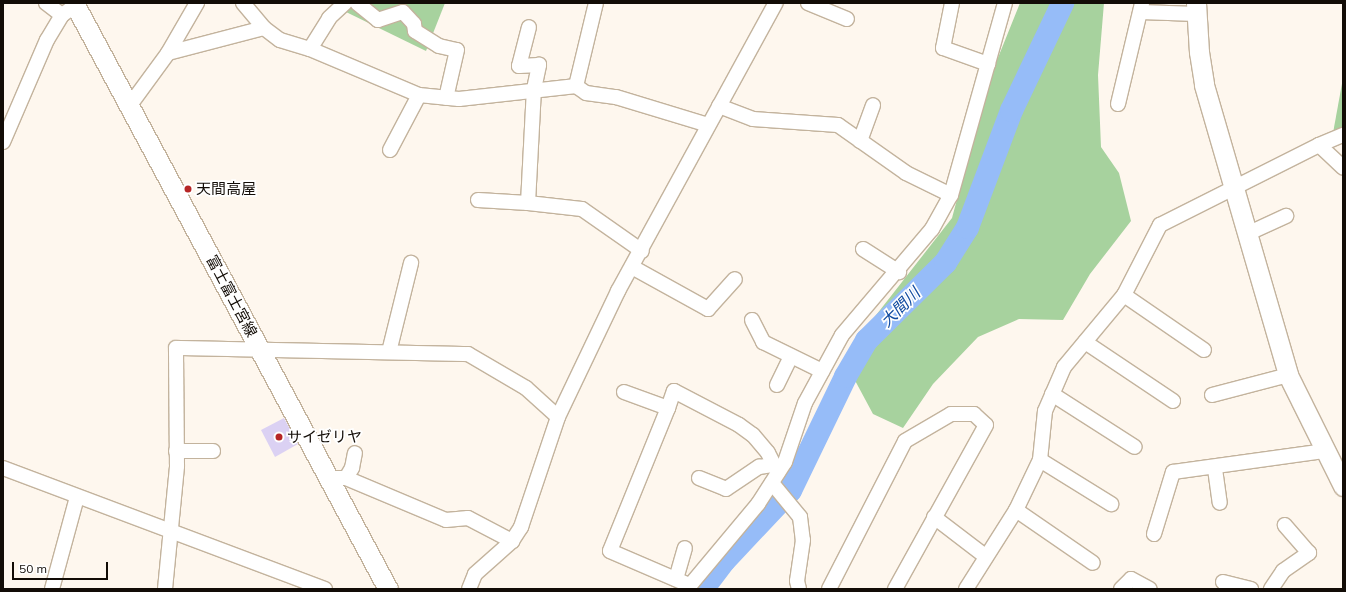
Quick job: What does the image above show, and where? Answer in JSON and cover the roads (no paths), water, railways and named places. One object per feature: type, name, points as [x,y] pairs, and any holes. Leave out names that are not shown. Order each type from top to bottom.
[{"type":"main road","name":"富士富士宮線","points":[[73,7],[130,105],[259,348],[337,478],[388,589]]},
{"type":"main road","points":[[1196,8],[1204,85],[1249,233],[1288,375],[1324,451],[1338,466],[1343,486]]},
{"type":"street","points":[[3,142],[35,67],[73,7],[46,3]]},
{"type":"street","points":[[130,105],[168,53],[197,3]]},
{"type":"street","points":[[243,3],[264,28],[280,40],[310,49],[418,96],[459,99],[534,89],[576,86],[586,93],[616,97],[708,124]]},
{"type":"street","points":[[310,49],[329,18],[345,3]]},
{"type":"street","points":[[357,3],[378,20],[403,12],[414,24],[415,31],[439,46],[457,50],[446,98]]},
{"type":"street","points":[[576,86],[596,3]]},
{"type":"street","points":[[469,589],[475,574],[512,541],[530,504],[558,417],[632,267],[642,251],[708,124],[776,3]]},
{"type":"street","points":[[808,3],[847,19]]},
{"type":"street","points":[[952,3],[943,48],[988,64]]},
{"type":"street","points":[[799,589],[797,581],[803,540],[800,517],[778,483],[753,435],[739,425],[674,391],[610,551],[676,579],[688,587],[758,504],[778,483],[805,403],[842,335],[899,272],[932,229],[951,195],[1005,3]]},
{"type":"street","points":[[1118,104],[1141,7],[1196,8]]},
{"type":"street","points":[[528,203],[534,89],[539,65],[519,66],[529,27]]},
{"type":"street","points":[[168,53],[264,28]]},
{"type":"street","points":[[390,150],[418,96]]},
{"type":"street","points":[[860,141],[873,105]]},
{"type":"street","points":[[719,106],[753,119],[838,125],[906,173],[951,195]]},
{"type":"street","points":[[966,589],[985,556],[1016,510],[1040,460],[1045,411],[1064,367],[1124,295],[1160,225],[1319,145],[1343,135]]},
{"type":"street","points":[[1319,145],[1343,167]]},
{"type":"street","points":[[478,200],[528,203],[582,209],[642,251]]},
{"type":"street","points":[[1249,233],[1286,216]]},
{"type":"street","points":[[863,249],[899,272]]},
{"type":"street","points":[[389,352],[411,263]]},
{"type":"street","points":[[632,267],[708,309],[735,279]]},
{"type":"street","points":[[1124,295],[1204,350]]},
{"type":"street","points":[[752,320],[763,342],[822,371]]},
{"type":"street","points":[[1085,342],[1173,401]]},
{"type":"street","points":[[165,589],[176,452],[176,348],[259,348],[468,354],[526,388],[558,417]]},
{"type":"street","points":[[777,385],[791,356]]},
{"type":"street","points":[[1212,395],[1288,375]]},
{"type":"street","points":[[624,392],[668,408]]},
{"type":"street","points":[[1052,394],[1135,447]]},
{"type":"street","points":[[828,589],[905,441],[951,414],[974,414],[986,424],[895,589]]},
{"type":"street","points":[[176,452],[213,451]]},
{"type":"street","points":[[1154,534],[1174,472],[1215,469],[1324,451]]},
{"type":"street","points":[[337,478],[352,468],[355,452]]},
{"type":"street","points":[[1040,460],[1111,504]]},
{"type":"street","points":[[699,478],[726,489],[759,467],[778,483]]},
{"type":"street","points":[[3,468],[325,589]]},
{"type":"street","points":[[1215,469],[1220,503]]},
{"type":"street","points":[[337,478],[446,520],[468,518],[512,541]]},
{"type":"street","points":[[52,589],[77,497]]},
{"type":"street","points":[[1016,510],[1093,563]]},
{"type":"street","points":[[934,517],[985,556]]},
{"type":"street","points":[[1271,589],[1283,571],[1308,553],[1285,526]]},
{"type":"street","points":[[676,579],[685,548]]},
{"type":"street","points":[[1121,589],[1131,579],[1150,589]]},
{"type":"street","points":[[1223,582],[1251,589]]},
{"type":"waterway","name":"大間川","points":[[702,589],[724,560],[790,490],[845,376],[866,340],[945,262],[967,227],[1011,110],[1062,3]]},
{"type":"place","name":"天間高屋","points":[[188,189]]},
{"type":"place","name":"サイゼリヤ","points":[[279,437]]}]
